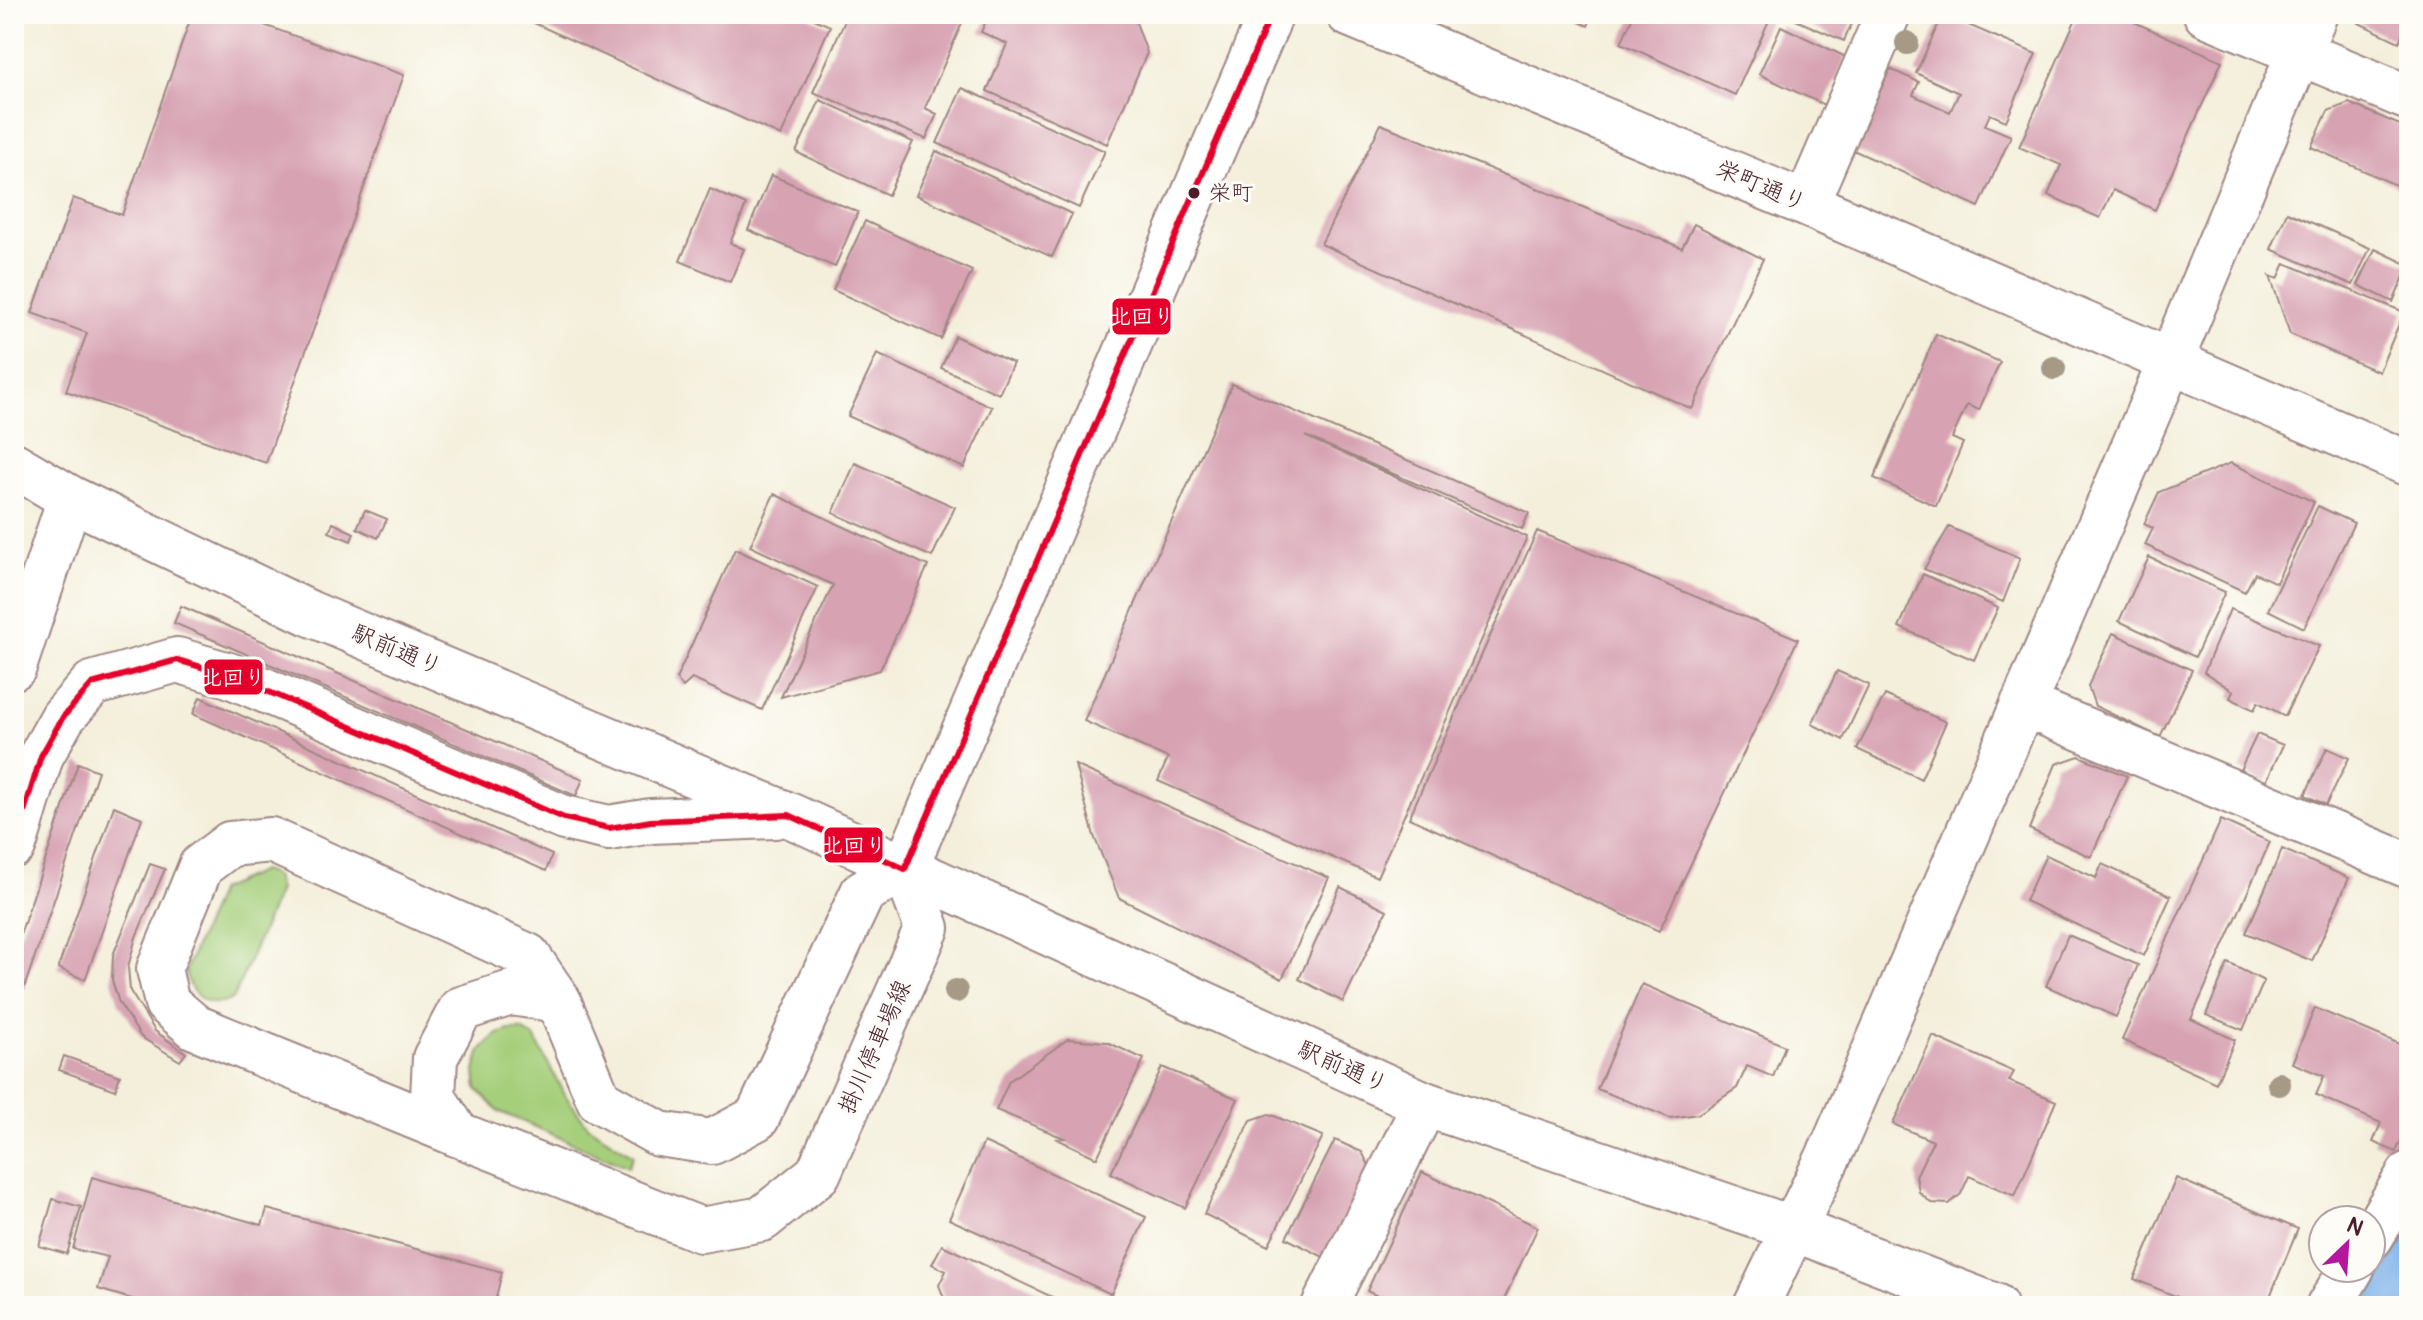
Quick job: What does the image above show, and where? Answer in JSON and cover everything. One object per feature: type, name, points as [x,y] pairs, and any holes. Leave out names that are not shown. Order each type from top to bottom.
[{"type":"street","points":[[457,1134],[433,1097],[435,1058],[461,1009],[511,993],[558,1000],[599,1100],[659,1134],[712,1142],[757,1118],[863,892],[905,869],[1271,14]]},
{"type":"street","name":"栄町通り","points":[[1349,14],[1806,204],[2409,464]]},
{"type":"street","points":[[1806,204],[1888,14]]},
{"type":"street","points":[[2206,14],[2308,33],[2409,98]]},
{"type":"street","points":[[1756,1306],[1834,1145],[2308,33]]},
{"type":"street","name":"駅前通り","points":[[14,465],[70,498],[309,613],[789,815],[1425,1104],[1794,1229],[1995,1306]]},
{"type":"street","points":[[14,667],[70,498]]},
{"type":"street","points":[[14,845],[41,756],[63,717],[92,684],[177,660],[229,675],[564,818],[609,828],[651,821],[789,815]]},
{"type":"street","points":[[2023,704],[2409,866]]},
{"type":"street","name":"掛川停車場線","points":[[558,1000],[528,956],[271,840],[230,844],[201,866],[159,969],[167,1003],[195,1027],[701,1230],[762,1219],[818,1174],[927,928],[905,869]]},
{"type":"street","points":[[1324,1306],[1425,1104]]},
{"type":"street","points":[[2387,1210],[2409,1174]]},
{"type":"street","points":[[2329,1306],[2342,1284]]},
{"type":"green space","points":[[262,871],[275,876],[279,890],[234,997],[218,1003],[202,999],[190,986],[186,969],[219,890]]},
{"type":"green space","points":[[509,1030],[522,1030],[534,1037],[565,1095],[588,1126],[633,1155],[628,1167],[498,1111],[477,1089],[475,1071],[481,1050],[496,1035]]},
{"type":"water","points":[[2409,1228],[2409,1300],[2406,1306],[2364,1306],[2377,1284],[2387,1284],[2387,1266]]},
{"type":"building","points":[[192,14],[233,14],[404,75],[266,463],[66,391],[87,333],[32,313],[73,198],[122,215]]},
{"type":"building","points":[[525,14],[803,14],[830,26],[781,136],[523,18]]},
{"type":"building","points":[[848,14],[966,14],[925,108],[937,114],[926,139],[813,92]]},
{"type":"building","points":[[989,14],[1133,14],[1147,53],[1107,144],[987,91],[1007,44],[981,32]]},
{"type":"building","points":[[1562,14],[1593,14],[1588,26]]},
{"type":"building","points":[[1634,14],[1772,14],[1735,95],[1621,43]]},
{"type":"building","points":[[1782,14],[1856,14],[1844,41]]},
{"type":"building","points":[[1943,14],[2036,54],[2006,121],[1990,114],[1985,125],[2011,136],[1979,207],[1853,150],[1890,69],[1919,82],[1913,95],[1950,112],[1959,93],[1916,73]]},
{"type":"building","points":[[2078,14],[2116,14],[2222,61],[2155,210],[2113,190],[2100,218],[2048,195],[2061,165],[2019,147]]},
{"type":"building","points":[[2363,14],[2409,14],[2409,21],[2399,42],[2359,23]]},
{"type":"building","points":[[1781,26],[1846,57],[1824,105],[1759,74]]},
{"type":"building","points":[[962,88],[1105,151],[1079,208],[937,143]]},
{"type":"building","points":[[820,100],[913,142],[888,195],[796,152]]},
{"type":"building","points":[[2349,103],[2409,129],[2409,191],[2311,147],[2328,111]]},
{"type":"building","points":[[1381,124],[1682,248],[1694,224],[1763,259],[1692,409],[1321,244]]},
{"type":"building","points":[[936,151],[1072,214],[1052,257],[916,195]]},
{"type":"building","points":[[771,175],[858,212],[835,267],[748,230]]},
{"type":"building","points":[[710,189],[746,205],[730,243],[744,249],[730,282],[680,261]]},
{"type":"building","points":[[2287,212],[2370,248],[2353,285],[2271,249]]},
{"type":"building","points":[[865,221],[972,271],[941,339],[833,290]]},
{"type":"building","points":[[2375,249],[2409,265],[2393,302],[2358,285]]},
{"type":"building","points":[[2285,263],[2404,312],[2379,372],[2290,334],[2270,276],[2278,279]]},
{"type":"building","points":[[1936,334],[2000,362],[1979,410],[1967,405],[1952,438],[1963,443],[1936,506],[1874,478]]},
{"type":"building","points":[[955,336],[1013,363],[999,394],[941,368]]},
{"type":"building","points":[[877,354],[992,407],[964,468],[848,416]]},
{"type":"building","points":[[1232,384],[1529,513],[1522,529],[1305,436],[1527,537],[1377,877],[1158,781],[1168,758],[1084,721]]},
{"type":"building","points":[[855,463],[955,507],[932,557],[833,513]]},
{"type":"building","points":[[2231,463],[2314,502],[2276,583],[2255,573],[2245,592],[2145,545],[2153,528],[2144,524],[2159,492]]},
{"type":"building","points":[[774,494],[928,566],[880,670],[781,697],[833,585],[750,546]]},
{"type":"building","points":[[2318,506],[2354,523],[2304,628],[2268,610]]},
{"type":"building","points":[[365,510],[387,519],[378,538],[357,528]]},
{"type":"building","points":[[333,523],[354,533],[351,541],[329,532]]},
{"type":"building","points":[[1949,527],[2020,558],[2003,602],[1924,569]]},
{"type":"building","points":[[1537,531],[1798,639],[1659,931],[1409,818]]},
{"type":"building","points":[[735,549],[818,587],[762,710],[692,679],[683,687],[676,679]]},
{"type":"building","points":[[2149,557],[2225,592],[2195,657],[2119,621]]},
{"type":"building","points":[[1923,574],[1998,608],[1974,660],[1899,627]]},
{"type":"building","points":[[181,606],[583,779],[576,796],[174,623]]},
{"type":"building","points":[[2230,609],[2319,646],[2285,716],[2258,702],[2254,710],[2230,698],[2233,691],[2204,672]]},
{"type":"building","points":[[2113,633],[2192,670],[2160,737],[2095,706],[2088,686]]},
{"type":"building","points":[[1837,671],[1869,685],[1843,740],[1812,724]]},
{"type":"building","points":[[1885,695],[1946,722],[1921,779],[1857,749]]},
{"type":"building","points":[[200,697],[552,855],[546,871],[193,714]]},
{"type":"building","points":[[2257,734],[2283,745],[2266,782],[2240,770]]},
{"type":"building","points":[[2327,748],[2349,758],[2326,805],[2305,795]]},
{"type":"building","points":[[2079,756],[2127,776],[2091,857],[2029,829],[2056,764]]},
{"type":"building","points":[[78,763],[98,771],[21,997],[14,995],[14,953]]},
{"type":"building","points":[[1075,765],[1329,878],[1282,979],[1119,898],[1094,836]]},
{"type":"building","points":[[114,806],[142,818],[85,980],[58,968]]},
{"type":"building","points":[[2221,820],[2270,842],[2191,1019],[2235,1040],[2216,1083],[2122,1040]]},
{"type":"building","points":[[2282,849],[2349,878],[2312,961],[2246,933]]},
{"type":"building","points":[[2046,855],[2096,878],[2102,864],[2171,896],[2144,956],[2025,901]]},
{"type":"building","points":[[150,864],[165,869],[136,937],[128,967],[130,991],[155,1031],[186,1053],[180,1061],[141,1037],[119,1003],[112,980],[113,955]]},
{"type":"building","points":[[1340,887],[1387,910],[1343,1002],[1299,979]]},
{"type":"building","points":[[2068,935],[2138,965],[2116,1017],[2046,986]]},
{"type":"building","points":[[2228,963],[2264,981],[2243,1030],[2206,1015]]},
{"type":"building","points":[[1642,984],[1785,1046],[1773,1077],[1747,1066],[1737,1088],[1698,1114],[1670,1118],[1597,1089]]},
{"type":"building","points":[[2315,1008],[2409,1048],[2409,1121],[2396,1152],[2373,1142],[2381,1123],[2316,1095],[2324,1076],[2292,1063]]},
{"type":"building","points":[[1933,1036],[2014,1072],[2009,1081],[2056,1101],[2015,1196],[1969,1176],[1961,1194],[1949,1204],[1931,1203],[1919,1192],[1916,1176],[1933,1141],[1893,1124]]},
{"type":"building","points":[[1068,1039],[1107,1042],[1144,1059],[1097,1158],[1057,1139],[1064,1138],[996,1110],[1009,1081]]},
{"type":"building","points":[[64,1056],[120,1076],[115,1090],[59,1070]]},
{"type":"building","points":[[1162,1067],[1238,1099],[1185,1208],[1111,1173]]},
{"type":"building","points":[[1269,1114],[1323,1136],[1268,1246],[1204,1214],[1251,1120]]},
{"type":"building","points":[[1335,1140],[1362,1152],[1374,1175],[1331,1261],[1286,1238]]},
{"type":"building","points":[[984,1142],[1146,1217],[1111,1294],[949,1219]]},
{"type":"building","points":[[1422,1172],[1538,1227],[1501,1306],[1398,1306],[1367,1291]]},
{"type":"building","points":[[92,1177],[262,1225],[267,1209],[502,1272],[494,1306],[155,1306],[98,1289],[108,1257],[73,1249]]},
{"type":"building","points":[[2176,1178],[2298,1229],[2266,1306],[2199,1306],[2134,1279]]},
{"type":"building","points":[[53,1199],[81,1207],[67,1254],[39,1246]]},
{"type":"building","points":[[942,1245],[1071,1306],[947,1306],[939,1285],[946,1271],[932,1264]]},
{"type":"transit line","name":"北回り","points":[[14,845],[41,756],[63,717],[92,684],[177,660],[229,675],[564,818],[609,828],[651,821],[789,815],[905,869],[1271,14]]},
{"type":"place","name":"栄町","points":[[1194,193]]}]
